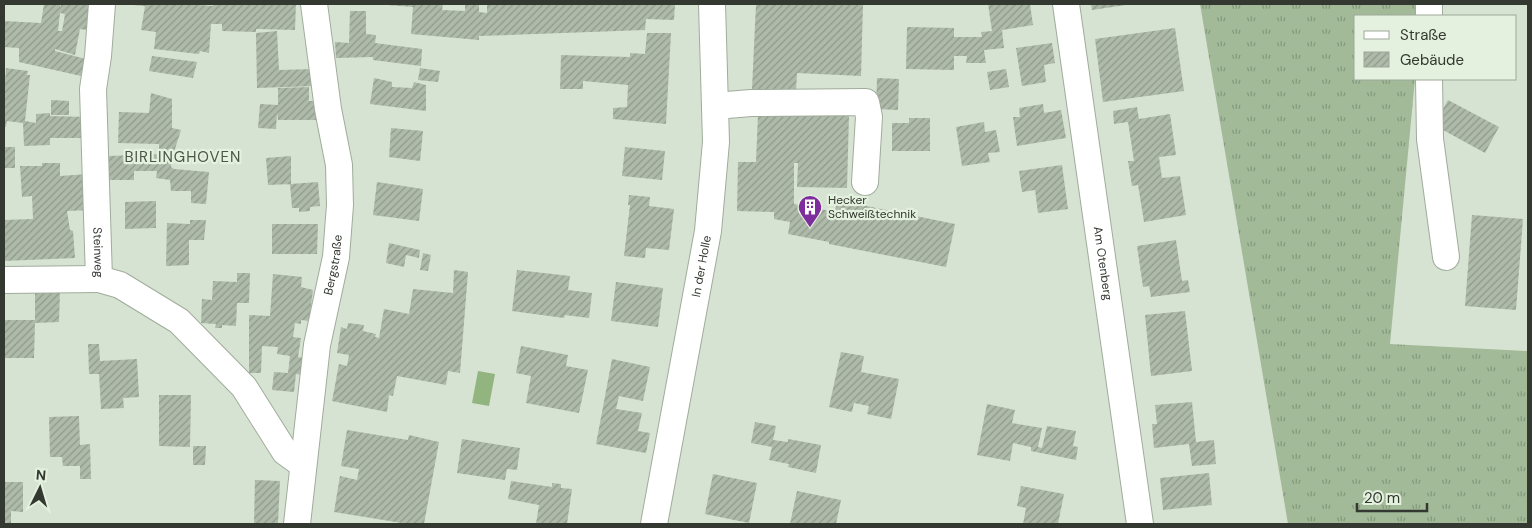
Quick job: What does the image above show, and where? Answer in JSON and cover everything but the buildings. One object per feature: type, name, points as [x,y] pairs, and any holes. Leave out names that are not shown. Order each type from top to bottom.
[{"type":"street","name":"Steinweg","points":[[102,4],[93,89],[99,279],[120,285],[179,321],[244,387],[285,452],[303,465]]},
{"type":"street","name":"Bergstraße","points":[[297,524],[317,345],[336,257],[340,197],[339,165],[328,109],[314,4]]},
{"type":"street","name":"In der Holle","points":[[654,524],[708,231],[716,142],[712,4]]},
{"type":"street","name":"Am Otenberg","points":[[1066,4],[1140,524]]},
{"type":"street","points":[[1429,80],[1430,139],[1446,257]]},
{"type":"street","points":[[715,106],[750,103],[866,102],[869,117],[865,182]]},
{"type":"street","points":[[4,280],[99,279]]},
{"type":"green space","points":[[1200,4],[1421,4],[1420,15],[1354,15],[1354,80],[1415,80],[1390,344],[1528,351],[1528,524],[1288,524]]},
{"type":"shaded area","points":[[478,371],[495,374],[489,406],[472,403]]},
{"type":"place","name":"Hecker Schweißtechnik","points":[[810,228]]},
{"type":"district","name":"BIRLINGHOVEN","points":[[183,157]]}]
